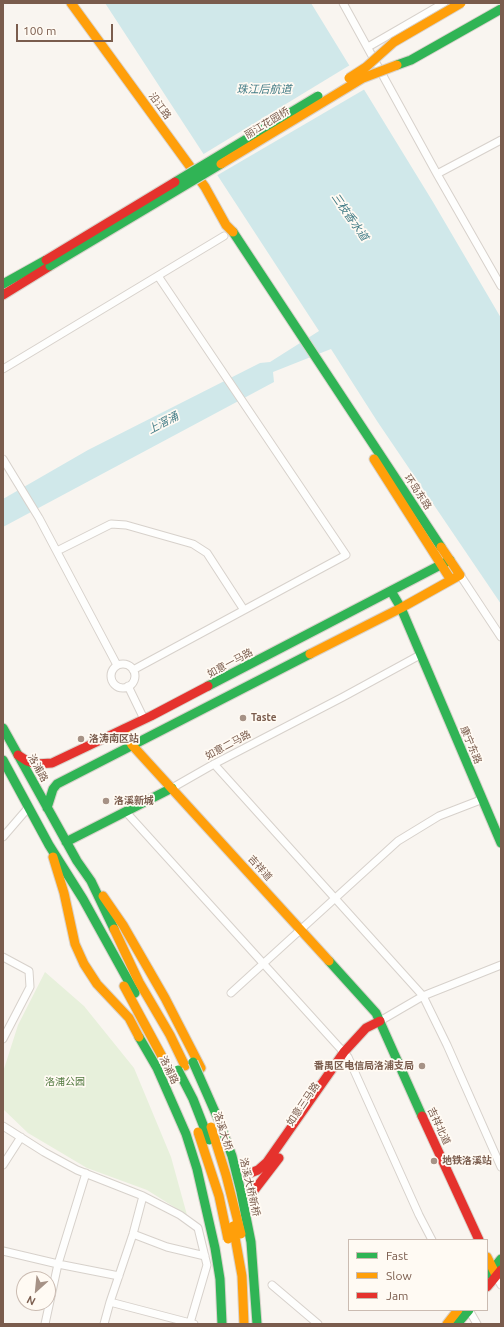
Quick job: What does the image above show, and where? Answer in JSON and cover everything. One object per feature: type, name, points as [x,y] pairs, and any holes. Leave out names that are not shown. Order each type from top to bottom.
[{"type":"main road","name":"沿江路","points":[[71,3],[205,187],[226,225],[235,234],[313,361]]},
{"type":"main road","name":"丽江花园桥","points":[[48,263],[359,72],[394,42],[461,3]]},
{"type":"main road","name":"丽江花园桥","points":[[48,263],[363,78],[411,60],[501,9]]},
{"type":"main road","points":[[3,284],[48,263]]},
{"type":"main road","points":[[3,295],[48,263]]},
{"type":"main road","name":"环岛东路","points":[[313,361],[460,575]]},
{"type":"main road","name":"环岛东路","points":[[313,361],[442,564]]},
{"type":"main road","name":"如意一马路","points":[[17,754],[27,761],[36,764],[52,763],[144,719],[450,560]]},
{"type":"main road","points":[[442,564],[451,580]]},
{"type":"main road","points":[[47,808],[50,797],[57,784],[400,608],[460,575]]},
{"type":"main road","name":"康宁东路","points":[[391,591],[400,608],[501,843]]},
{"type":"main road","name":"洛浦路","points":[[3,728],[77,861],[123,924],[175,1016],[207,1082],[226,1126],[242,1176],[251,1226],[258,1285],[258,1324]]},
{"type":"main road","name":"吉祥道","points":[[124,729],[132,746],[369,1005],[380,1021]]},
{"type":"main road","name":"洛浦路","points":[[3,760],[49,845],[64,894],[75,944],[84,964],[97,984],[129,1018],[157,1068],[183,1127],[198,1169],[212,1234],[220,1279],[222,1324]]},
{"type":"main road","name":"如意二马路","points":[[66,842],[172,788]]},
{"type":"main road","points":[[49,845],[72,892],[112,963],[181,1068]]},
{"type":"main road","points":[[91,881],[181,1068],[198,1131],[219,1196],[225,1223],[232,1265],[235,1318]]},
{"type":"main road","name":"如意三马路","points":[[204,1199],[220,1186],[258,1170],[267,1162],[366,1028],[380,1021]]},
{"type":"main road","name":"吉祥北道","points":[[380,1021],[478,1239]]},
{"type":"main road","name":"如意三马路","points":[[246,1202],[297,1133],[346,1054]]},
{"type":"main road","name":"洛溪大桥","points":[[181,1068],[204,1125],[229,1207],[242,1276],[244,1324]]},
{"type":"main road","name":"洛溪大桥","points":[[181,1068],[210,1122],[226,1175],[243,1243],[247,1275],[250,1324]]},
{"type":"main road","name":"洛溪大桥新桥","points":[[181,1068],[219,1121],[232,1156],[242,1192],[251,1242],[258,1324]]},
{"type":"main road","points":[[198,1169],[202,1174],[211,1174],[225,1169],[233,1162],[235,1154]]},
{"type":"main road","points":[[212,1234],[251,1226]]},
{"type":"main road","points":[[488,1285],[501,1259]]},
{"type":"main road","points":[[488,1260],[494,1273]]},
{"type":"main road","points":[[447,1324],[457,1311]]},
{"type":"main road","points":[[457,1324],[468,1311]]},
{"type":"street","points":[[342,3],[368,47],[437,174],[499,277],[501,286]]},
{"type":"street","points":[[368,47],[444,3]]},
{"type":"street","points":[[437,174],[501,140]]},
{"type":"street","points":[[3,369],[224,236]]},
{"type":"street","points":[[133,670],[346,555],[158,276]]},
{"type":"street","points":[[3,459],[35,511],[117,665]]},
{"type":"street","points":[[57,552],[110,524],[126,525],[193,544],[207,553],[244,610]]},
{"type":"street","name":"环岛东路","points":[[460,575],[501,637]]},
{"type":"street","name":"如意二马路","points":[[172,788],[214,764],[420,655]]},
{"type":"street","points":[[126,664],[133,670],[134,680],[128,686],[119,687],[112,681],[111,672],[117,665],[126,664]]},
{"type":"street","points":[[128,686],[144,719]]},
{"type":"street","points":[[214,764],[423,996],[447,1045],[501,1167]]},
{"type":"street","points":[[231,993],[398,841],[439,816],[483,799]]},
{"type":"street","points":[[3,837],[28,808]]},
{"type":"street","points":[[126,812],[346,1054],[419,1215],[431,1239]]},
{"type":"street","points":[[3,956],[29,971],[30,987],[3,1039]]},
{"type":"street","name":"如意三马路","points":[[380,1021],[423,996],[501,965]]},
{"type":"street","points":[[3,1126],[44,1152],[86,1173],[143,1196],[180,1215],[198,1228],[207,1265],[192,1323],[110,1302]]},
{"type":"street","points":[[3,1164],[21,1137]]},
{"type":"street","points":[[45,1324],[58,1264],[86,1173]]},
{"type":"street","points":[[104,1324],[133,1234],[143,1196]]},
{"type":"street","points":[[133,1234],[167,1246],[205,1256]]},
{"type":"street","points":[[3,1251],[119,1276]]},
{"type":"street","points":[[494,1273],[501,1285]]},
{"type":"street","points":[[272,1286],[318,1324]]},
{"type":"street","points":[[470,1311],[477,1324]]},
{"type":"green space","name":"洛浦公园","points":[[45,972],[84,1006],[134,1068],[171,1157],[187,1215],[147,1190],[87,1168],[28,1133],[3,1109],[3,1072],[18,1025]]},
{"type":"water","name":"珠江后航道","points":[[105,3],[311,3],[433,202],[501,318],[501,604],[377,421],[331,349],[273,372],[274,382],[3,527],[3,499],[88,450],[260,363],[270,362],[319,331]]},
{"type":"pier","points":[[350,65],[365,89],[216,176],[202,155]]},
{"type":"traffic: fast","points":[[397,65],[411,60],[501,9]]},
{"type":"traffic: fast","points":[[175,182],[318,96]]},
{"type":"traffic: fast","points":[[50,266],[221,164]]},
{"type":"traffic: fast","points":[[233,232],[441,547]]},
{"type":"traffic: fast","points":[[3,284],[46,260]]},
{"type":"traffic: fast","points":[[208,686],[450,560]]},
{"type":"traffic: fast","points":[[391,591],[401,608],[501,843]]},
{"type":"traffic: fast","points":[[47,808],[53,789],[57,784],[310,654]]},
{"type":"traffic: fast","points":[[3,728],[77,861],[91,881],[114,929]]},
{"type":"traffic: fast","points":[[3,760],[49,845],[83,899],[135,993]]},
{"type":"traffic: fast","points":[[66,842],[172,788]]},
{"type":"traffic: fast","points":[[329,961],[376,1013],[422,1116]]},
{"type":"traffic: fast","points":[[139,1037],[157,1068],[186,1134],[197,1169],[215,1248],[220,1279],[222,1324]]},
{"type":"traffic: fast","points":[[193,1062],[219,1121],[232,1156],[241,1192],[251,1242],[257,1324]]},
{"type":"traffic: fast","points":[[178,1070],[193,1099],[209,1140]]},
{"type":"traffic: fast","points":[[489,1274],[501,1259]]},
{"type":"traffic: fast","points":[[457,1324],[468,1311]]},
{"type":"traffic: slow","points":[[71,3],[205,187],[226,225],[233,232]]},
{"type":"traffic: slow","points":[[349,78],[366,67],[394,42],[461,3]]},
{"type":"traffic: slow","points":[[221,164],[363,78],[397,65]]},
{"type":"traffic: slow","points":[[374,459],[451,580]]},
{"type":"traffic: slow","points":[[310,654],[401,608],[460,575],[441,547]]},
{"type":"traffic: slow","points":[[124,729],[132,745],[329,961]]},
{"type":"traffic: slow","points":[[53,857],[64,893],[75,944],[84,964],[97,984],[129,1018],[139,1037]]},
{"type":"traffic: slow","points":[[103,896],[123,925],[165,998],[201,1068]]},
{"type":"traffic: slow","points":[[114,929],[139,982],[170,1035],[185,1066]]},
{"type":"traffic: slow","points":[[124,986],[171,1073]]},
{"type":"traffic: slow","points":[[211,1127],[226,1175],[241,1234]]},
{"type":"traffic: slow","points":[[198,1132],[219,1196],[228,1239]]},
{"type":"traffic: slow","points":[[233,1226],[242,1276],[244,1324]]},
{"type":"traffic: slow","points":[[488,1259],[496,1275]]},
{"type":"traffic: slow","points":[[447,1324],[457,1311]]},
{"type":"traffic: jam","points":[[46,260],[175,182]]},
{"type":"traffic: jam","points":[[3,295],[50,266]]},
{"type":"traffic: jam","points":[[18,755],[27,761],[36,764],[52,763],[151,716],[208,686]]},
{"type":"traffic: jam","points":[[230,1181],[258,1170],[267,1162],[344,1052],[366,1028],[380,1021]]},
{"type":"traffic: jam","points":[[422,1116],[479,1239]]},
{"type":"traffic: jam","points":[[246,1201],[279,1158]]},
{"type":"traffic: jam","points":[[488,1286],[501,1270]]},
{"type":"place","name":"Taste","points":[[243,718]]},
{"type":"place","name":"洛涛南区站","points":[[81,739]]},
{"type":"place","name":"洛溪新城","points":[[106,801]]},
{"type":"place","name":"番禺区电信局洛浦支局","points":[[422,1066]]},
{"type":"place","name":"地铁洛溪站","points":[[434,1161]]},
{"type":"water label","name":"三枝香水道","points":[[350,217]]},
{"type":"water label","name":"上滘涌","points":[[163,423]]}]
